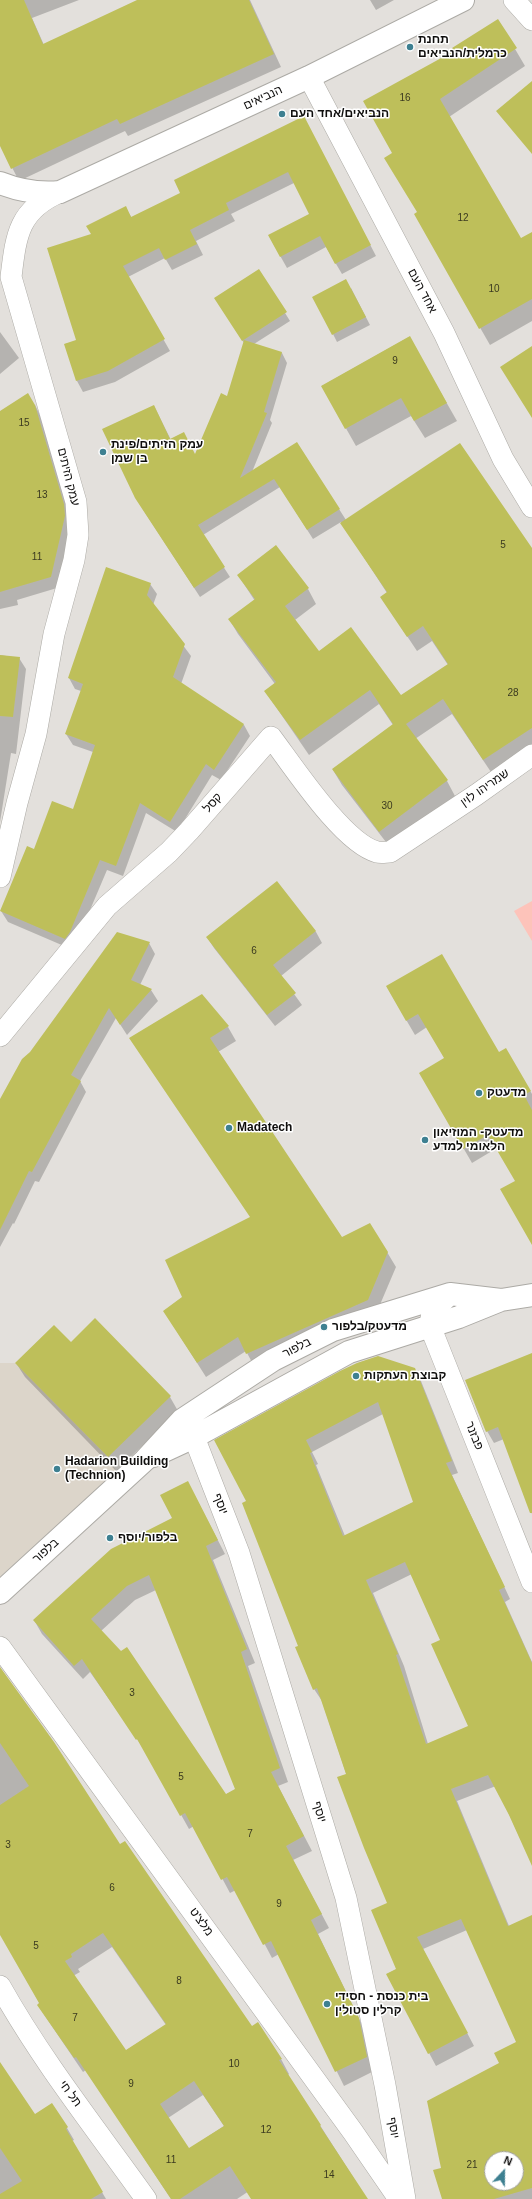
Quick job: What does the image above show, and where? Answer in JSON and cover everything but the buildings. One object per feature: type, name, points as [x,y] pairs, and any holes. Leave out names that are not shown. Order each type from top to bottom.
[{"type":"street","name":"הנביאים","points":[[60,192],[309,77],[463,0]]},
{"type":"street","points":[[514,0],[532,20]]},
{"type":"street","name":"אחד העם","points":[[309,77],[444,333],[503,459],[532,507]]},
{"type":"street","points":[[0,183],[34,193],[60,192]]},
{"type":"street","name":"עמק הזיתים","points":[[0,877],[17,802],[36,734],[54,634],[74,560],[78,534],[76,502],[5,272],[23,222],[37,204],[60,192]]},
{"type":"street","name":"קסל","points":[[0,1036],[93,921],[122,892],[168,852],[189,831],[271,737],[323,806],[342,827],[362,843],[378,852],[390,852],[438,821]]},
{"type":"street","name":"שמריהו לוין","points":[[438,821],[532,755]]},
{"type":"street","points":[[430,1326],[432,1312],[450,1294]]},
{"type":"street","name":"בלפור","points":[[0,1593],[145,1460],[182,1420],[273,1360],[333,1330],[450,1294],[501,1300]]},
{"type":"street","name":"בלפור","points":[[145,1460],[194,1437],[349,1352],[458,1317],[501,1300],[532,1295]]},
{"type":"street","name":"פבזנר","points":[[430,1326],[532,1582]]},
{"type":"street","name":"יוסף","points":[[194,1437],[239,1553],[346,1898],[385,2085],[405,2199]]},
{"type":"street","name":"מלצ'ט","points":[[0,1647],[349,2126],[399,2199]]},
{"type":"street","name":"תל חי","points":[[0,1986],[48,2062],[146,2199]]},
{"type":"shaded area","points":[[532,901],[532,941],[514,911]]},
{"type":"shaded area","name":"Hadarion Building (Technion)","points":[[0,1363],[15,1363],[108,1457],[122,1481],[0,1595]]},
{"type":"place","name":"תחנת כרמלית/הנביאים","points":[[410,47]]},
{"type":"place","name":"הנביאים/אחד העם","points":[[282,114]]},
{"type":"place","name":"עמק הזיתים/פינת בן שמן","points":[[103,452]]},
{"type":"place","name":"מדעטק","points":[[479,1093]]},
{"type":"place","name":"Madatech","points":[[229,1128]]},
{"type":"place","name":"מדעטק- המוזיאון הלאומי למדע","points":[[425,1140]]},
{"type":"place","name":"מדעטק/בלפור","points":[[324,1327]]},
{"type":"place","name":"קבוצת העתקות","points":[[356,1376]]},
{"type":"place","name":"Hadarion Building (Technion)","points":[[57,1469]]},
{"type":"place","name":"בלפור/יוסף","points":[[110,1538]]},
{"type":"place","name":"בית כנסת - חסידי קרלין סטולין","points":[[327,2004]]}]
